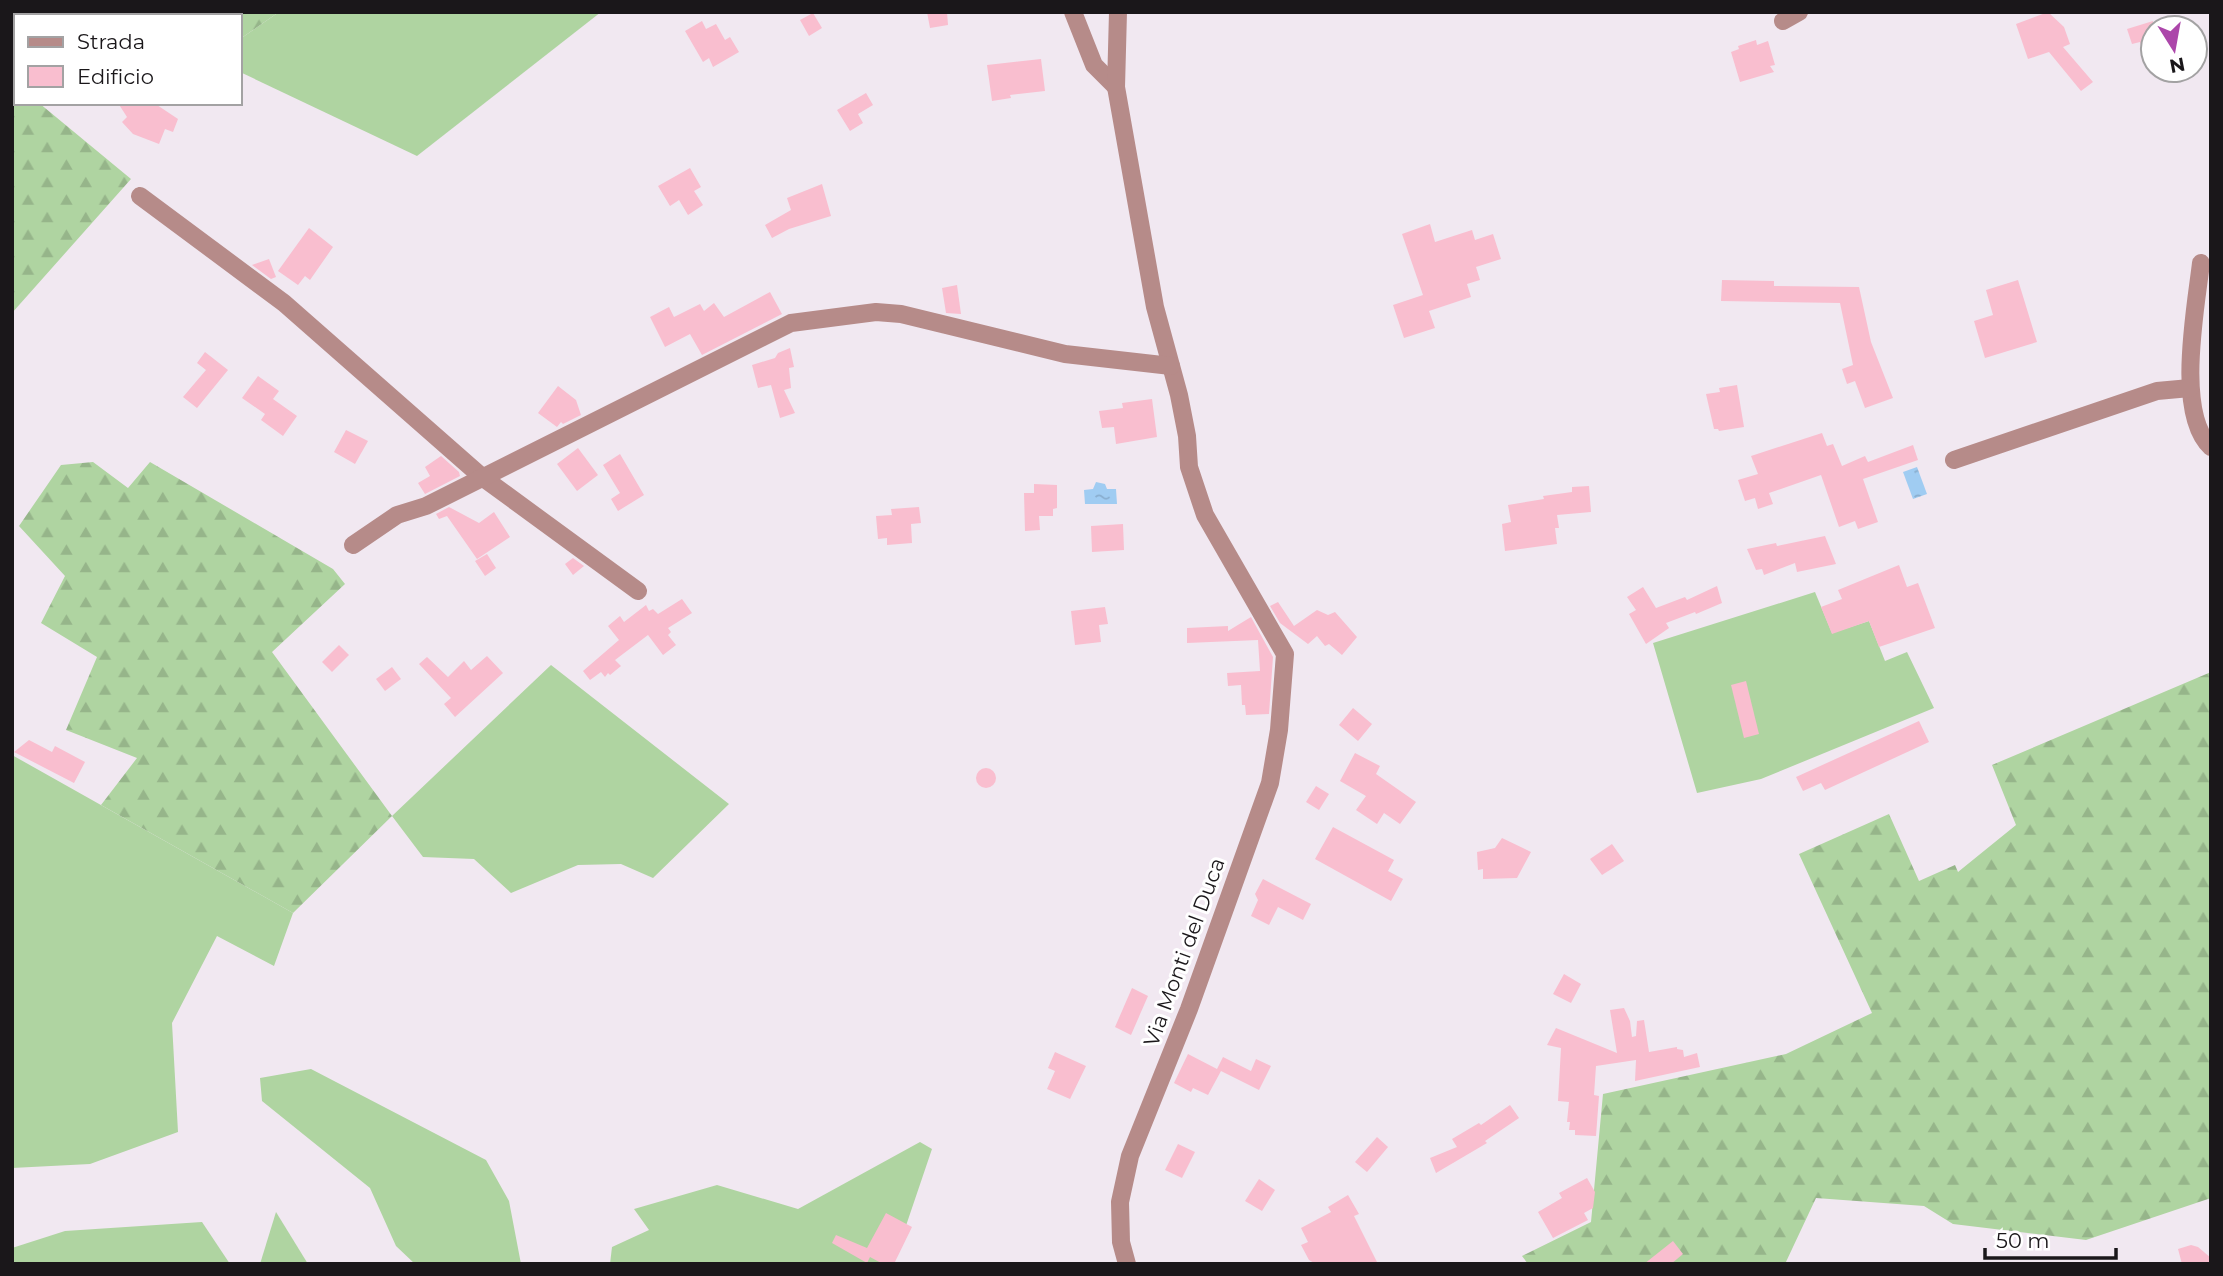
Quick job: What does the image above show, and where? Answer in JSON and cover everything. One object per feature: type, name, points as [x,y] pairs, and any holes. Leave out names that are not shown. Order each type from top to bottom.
[{"type":"street","points":[[1073,12],[1094,65],[1116,88]]},
{"type":"street","points":[[353,545],[397,515],[426,506],[791,323],[808,319],[876,312],[901,314],[1065,354],[1171,366],[1155,307],[1116,88],[1118,12]]},
{"type":"street","points":[[140,196],[284,303],[482,477],[638,591]]},
{"type":"street","points":[[2201,263],[2190,388],[2199,428],[2211,447]]},
{"type":"street","name":"Via Monti del Duca","points":[[1127,1264],[1121,1242],[1120,1202],[1130,1156],[1189,1009],[1270,783],[1279,730],[1285,653],[1205,516],[1189,467],[1187,436],[1171,366]]},
{"type":"street","points":[[1954,460],[2157,391],[2190,388]]},
{"type":"green space","points":[[12,12],[73,12],[14,14],[14,105],[41,105],[131,179],[12,313]]},
{"type":"green space","points":[[150,12],[279,12],[242,38],[242,14]]},
{"type":"green space","points":[[279,12],[601,12],[417,156],[242,73],[242,38]]},
{"type":"green space","points":[[93,462],[128,488],[150,462],[333,569],[345,584],[272,652],[392,816],[293,913],[101,805],[137,758],[66,730],[97,657],[41,623],[65,576],[19,526],[61,465]]},
{"type":"green space","points":[[1815,592],[1832,633],[1869,621],[1885,661],[1907,652],[1934,708],[1761,779],[1697,793],[1653,643]]},
{"type":"green space","points":[[551,665],[729,804],[653,878],[621,864],[578,865],[511,893],[474,859],[423,857],[392,816]]},
{"type":"green space","points":[[2211,672],[2211,1198],[2086,1240],[1953,1224],[1924,1206],[1816,1198],[1785,1264],[1528,1264],[1522,1256],[1591,1222],[1603,1094],[1786,1054],[1872,1013],[1799,854],[1889,814],[1919,881],[1955,865],[1958,872],[2016,825],[1992,765]]},
{"type":"green space","points":[[12,755],[293,913],[274,966],[217,936],[172,1023],[178,1132],[90,1164],[12,1168]]},
{"type":"green space","points":[[311,1069],[486,1160],[509,1201],[521,1264],[415,1264],[396,1246],[370,1188],[262,1101],[260,1078]]},
{"type":"green space","points":[[920,1142],[932,1149],[893,1264],[610,1264],[612,1247],[649,1230],[634,1209],[717,1185],[798,1209]]},
{"type":"green space","points":[[276,1212],[308,1264],[260,1264]]},
{"type":"green space","points":[[202,1222],[230,1264],[12,1264],[12,1248],[65,1231]]},
{"type":"water","points":[[1917,467],[1927,494],[1913,499],[1903,472]]},
{"type":"water","points":[[1096,482],[1105,484],[1107,489],[1116,489],[1117,504],[1085,504],[1084,490],[1093,489]]},
{"type":"building","points":[[927,12],[947,12],[948,25],[930,28]]},
{"type":"building","points":[[2048,12],[2064,27],[2070,44],[2063,47],[2093,82],[2081,91],[2049,52],[2028,59],[2016,24]]},
{"type":"building","points":[[813,13],[822,28],[809,36],[800,20]]},
{"type":"building","points":[[702,21],[706,29],[716,24],[725,40],[730,37],[739,52],[713,67],[709,58],[703,62],[685,31]]},
{"type":"building","points":[[2139,25],[2139,42],[2132,44],[2127,29]]},
{"type":"building","points":[[1756,40],[1757,45],[1768,41],[1775,65],[1770,66],[1774,72],[1740,82],[1731,52],[1739,49],[1738,46]]},
{"type":"building","points":[[1041,59],[1045,91],[1010,95],[1011,98],[992,101],[987,65]]},
{"type":"building","points":[[866,93],[873,105],[858,114],[863,123],[850,131],[837,110]]},
{"type":"building","points":[[119,105],[157,105],[178,119],[173,132],[165,129],[159,144],[133,134],[122,122],[127,117]]},
{"type":"building","points":[[690,168],[701,187],[694,191],[703,205],[688,215],[679,200],[670,206],[658,186]]},
{"type":"building","points":[[822,184],[831,216],[789,229],[772,238],[765,225],[791,210],[787,198]]},
{"type":"building","points":[[1430,224],[1435,242],[1472,230],[1475,240],[1493,234],[1501,259],[1476,267],[1480,280],[1467,284],[1471,297],[1429,311],[1435,328],[1404,338],[1393,305],[1423,295],[1402,234]]},
{"type":"building","points":[[309,228],[333,247],[310,280],[305,276],[298,285],[278,271]]},
{"type":"building","points":[[269,259],[276,277],[271,279],[252,265]]},
{"type":"building","points":[[1722,280],[1774,281],[1774,286],[1859,287],[1871,342],[1893,398],[1865,408],[1855,381],[1847,384],[1842,369],[1853,365],[1840,303],[1721,301]]},
{"type":"building","points":[[2018,280],[2037,342],[1985,358],[1974,321],[1993,315],[1986,290]]},
{"type":"building","points":[[957,285],[961,314],[946,313],[942,288]]},
{"type":"building","points":[[770,292],[782,314],[702,355],[690,334],[665,347],[650,317],[669,307],[674,317],[700,304],[704,311],[714,303],[724,317]]},
{"type":"building","points":[[790,348],[794,367],[789,368],[791,388],[784,390],[795,413],[780,418],[771,385],[758,388],[752,365],[775,358],[778,353]]},
{"type":"building","points":[[205,352],[228,370],[197,408],[183,397],[206,370],[197,363]]},
{"type":"building","points":[[258,376],[279,391],[273,399],[297,416],[283,436],[261,420],[265,414],[242,398]]},
{"type":"building","points":[[1737,385],[1744,427],[1719,431],[1714,429],[1706,394],[1720,392],[1719,388]]},
{"type":"building","points":[[558,386],[576,400],[581,415],[563,424],[561,422],[557,427],[538,413]]},
{"type":"building","points":[[1152,399],[1157,437],[1116,444],[1114,427],[1102,428],[1099,411],[1123,408],[1122,403]]},
{"type":"building","points":[[346,430],[368,441],[355,464],[334,452]]},
{"type":"building","points":[[1822,433],[1827,446],[1833,444],[1842,466],[1865,456],[1868,462],[1913,445],[1918,460],[1863,479],[1878,522],[1858,529],[1855,521],[1839,527],[1821,475],[1769,493],[1773,504],[1758,509],[1755,498],[1745,501],[1738,480],[1758,474],[1751,456]]},
{"type":"building","points":[[578,448],[598,475],[577,491],[557,464]]},
{"type":"building","points":[[620,454],[644,495],[618,511],[611,499],[620,493],[603,465]]},
{"type":"building","points":[[441,456],[460,476],[425,494],[418,483],[430,476],[425,467]]},
{"type":"building","points":[[1034,484],[1057,485],[1057,508],[1053,509],[1053,516],[1039,516],[1040,530],[1025,531],[1024,493],[1034,493]]},
{"type":"building","points":[[1589,486],[1591,512],[1557,515],[1557,544],[1505,551],[1502,524],[1511,522],[1508,505],[1572,492],[1572,487]]},
{"type":"building","points":[[449,507],[479,523],[494,512],[510,537],[477,559],[447,516],[439,519],[436,514]]},
{"type":"building","points":[[919,507],[921,523],[911,524],[912,543],[887,545],[887,538],[878,539],[876,516],[892,515],[891,509]]},
{"type":"building","points":[[1123,524],[1124,550],[1092,552],[1091,526]]},
{"type":"building","points":[[1825,536],[1836,564],[1797,572],[1795,563],[1764,575],[1762,569],[1756,570],[1747,549],[1776,543],[1777,546]]},
{"type":"building","points":[[487,554],[496,568],[485,576],[475,561]]},
{"type":"building","points":[[573,558],[584,566],[573,575],[565,564]]},
{"type":"building","points":[[1899,565],[1907,587],[1918,583],[1935,628],[1879,647],[1869,621],[1832,634],[1821,607],[1842,599],[1838,590]]},
{"type":"building","points":[[1717,586],[1722,603],[1666,623],[1669,628],[1646,644],[1629,614],[1636,610],[1627,597],[1643,587],[1656,608],[1685,597],[1687,600]]},
{"type":"building","points":[[682,599],[692,613],[668,628],[671,632],[668,635],[676,645],[663,655],[648,635],[615,660],[621,666],[610,675],[608,673],[605,677],[601,672],[590,680],[583,671],[619,640],[608,626],[620,616],[624,622],[646,605],[649,611],[653,609],[658,614]]},
{"type":"building","points":[[1278,602],[1294,626],[1317,610],[1328,615],[1335,612],[1357,637],[1342,655],[1329,644],[1325,646],[1317,636],[1308,644],[1280,623],[1270,606]]},
{"type":"building","points":[[1105,607],[1108,624],[1099,625],[1101,642],[1075,645],[1071,611]]},
{"type":"building","points":[[1251,617],[1273,657],[1269,714],[1246,715],[1245,705],[1242,705],[1241,685],[1228,686],[1227,673],[1260,671],[1258,640],[1187,643],[1187,628],[1228,626],[1228,631]]},
{"type":"building","points":[[339,645],[349,655],[332,672],[322,662]]},
{"type":"building","points":[[487,656],[503,673],[455,717],[444,704],[451,698],[419,664],[427,657],[448,677],[464,661],[471,670]]},
{"type":"building","points":[[392,667],[401,679],[385,691],[376,679]]},
{"type":"building","points":[[1746,681],[1759,734],[1744,738],[1731,685]]},
{"type":"building","points":[[1353,708],[1372,724],[1358,741],[1339,725]]},
{"type":"building","points":[[1919,721],[1929,742],[1825,790],[1821,783],[1803,791],[1796,777]]},
{"type":"building","points":[[29,740],[52,752],[55,746],[85,762],[74,783],[14,752]]},
{"type":"building","points":[[1355,753],[1380,766],[1376,774],[1416,802],[1400,824],[1384,813],[1377,824],[1356,810],[1366,796],[1340,781]]},
{"type":"building","points":[[986,768],[993,771],[996,778],[993,785],[986,788],[979,785],[976,778],[979,771]]},
{"type":"building","points":[[1316,786],[1329,794],[1319,810],[1306,802]]},
{"type":"building","points":[[1333,827],[1394,860],[1388,871],[1403,879],[1391,901],[1315,859]]},
{"type":"building","points":[[1502,838],[1531,852],[1517,878],[1483,879],[1483,869],[1478,870],[1477,852],[1495,848]]},
{"type":"building","points":[[1612,844],[1624,861],[1602,875],[1590,859]]},
{"type":"building","points":[[1263,879],[1311,904],[1303,920],[1278,907],[1269,925],[1251,916],[1258,900],[1255,894]]},
{"type":"building","points":[[1564,974],[1581,984],[1571,1003],[1553,994]]},
{"type":"building","points":[[1132,988],[1148,996],[1131,1035],[1115,1027]]},
{"type":"building","points":[[1624,1008],[1630,1021],[1632,1037],[1636,1036],[1637,1021],[1644,1020],[1649,1052],[1677,1047],[1683,1050],[1684,1057],[1697,1053],[1700,1067],[1635,1081],[1636,1060],[1596,1066],[1594,1095],[1599,1096],[1596,1136],[1575,1135],[1575,1130],[1569,1130],[1570,1122],[1567,1122],[1569,1102],[1558,1101],[1561,1048],[1547,1045],[1556,1028],[1617,1053],[1610,1010]]},
{"type":"building","points":[[1055,1052],[1086,1066],[1070,1099],[1047,1089],[1055,1071],[1048,1068]]},
{"type":"building","points":[[1188,1054],[1217,1069],[1223,1057],[1251,1071],[1256,1059],[1271,1066],[1259,1090],[1221,1071],[1208,1095],[1193,1088],[1191,1092],[1174,1083]]},
{"type":"building","points":[[1510,1105],[1519,1118],[1485,1141],[1487,1143],[1436,1173],[1430,1158],[1457,1147],[1452,1139],[1479,1123],[1481,1125]]},
{"type":"building","points":[[1377,1137],[1388,1147],[1367,1172],[1355,1162]]},
{"type":"building","points":[[1178,1144],[1195,1152],[1182,1178],[1165,1170]]},
{"type":"building","points":[[1587,1178],[1595,1192],[1593,1208],[1584,1213],[1588,1220],[1553,1238],[1538,1212],[1562,1198],[1559,1193]]},
{"type":"building","points":[[1259,1179],[1275,1190],[1262,1211],[1245,1201]]},
{"type":"building","points":[[1348,1195],[1359,1214],[1354,1216],[1378,1264],[1316,1264],[1309,1260],[1301,1245],[1308,1242],[1301,1228],[1331,1212],[1328,1207]]},
{"type":"building","points":[[886,1213],[912,1227],[894,1264],[883,1264],[870,1257],[867,1263],[832,1243],[836,1235],[867,1248]]},
{"type":"building","points":[[1673,1241],[1683,1254],[1671,1264],[1644,1264]]},
{"type":"building","points":[[2191,1245],[2198,1247],[2211,1258],[2211,1264],[2182,1264],[2178,1249]]}]
